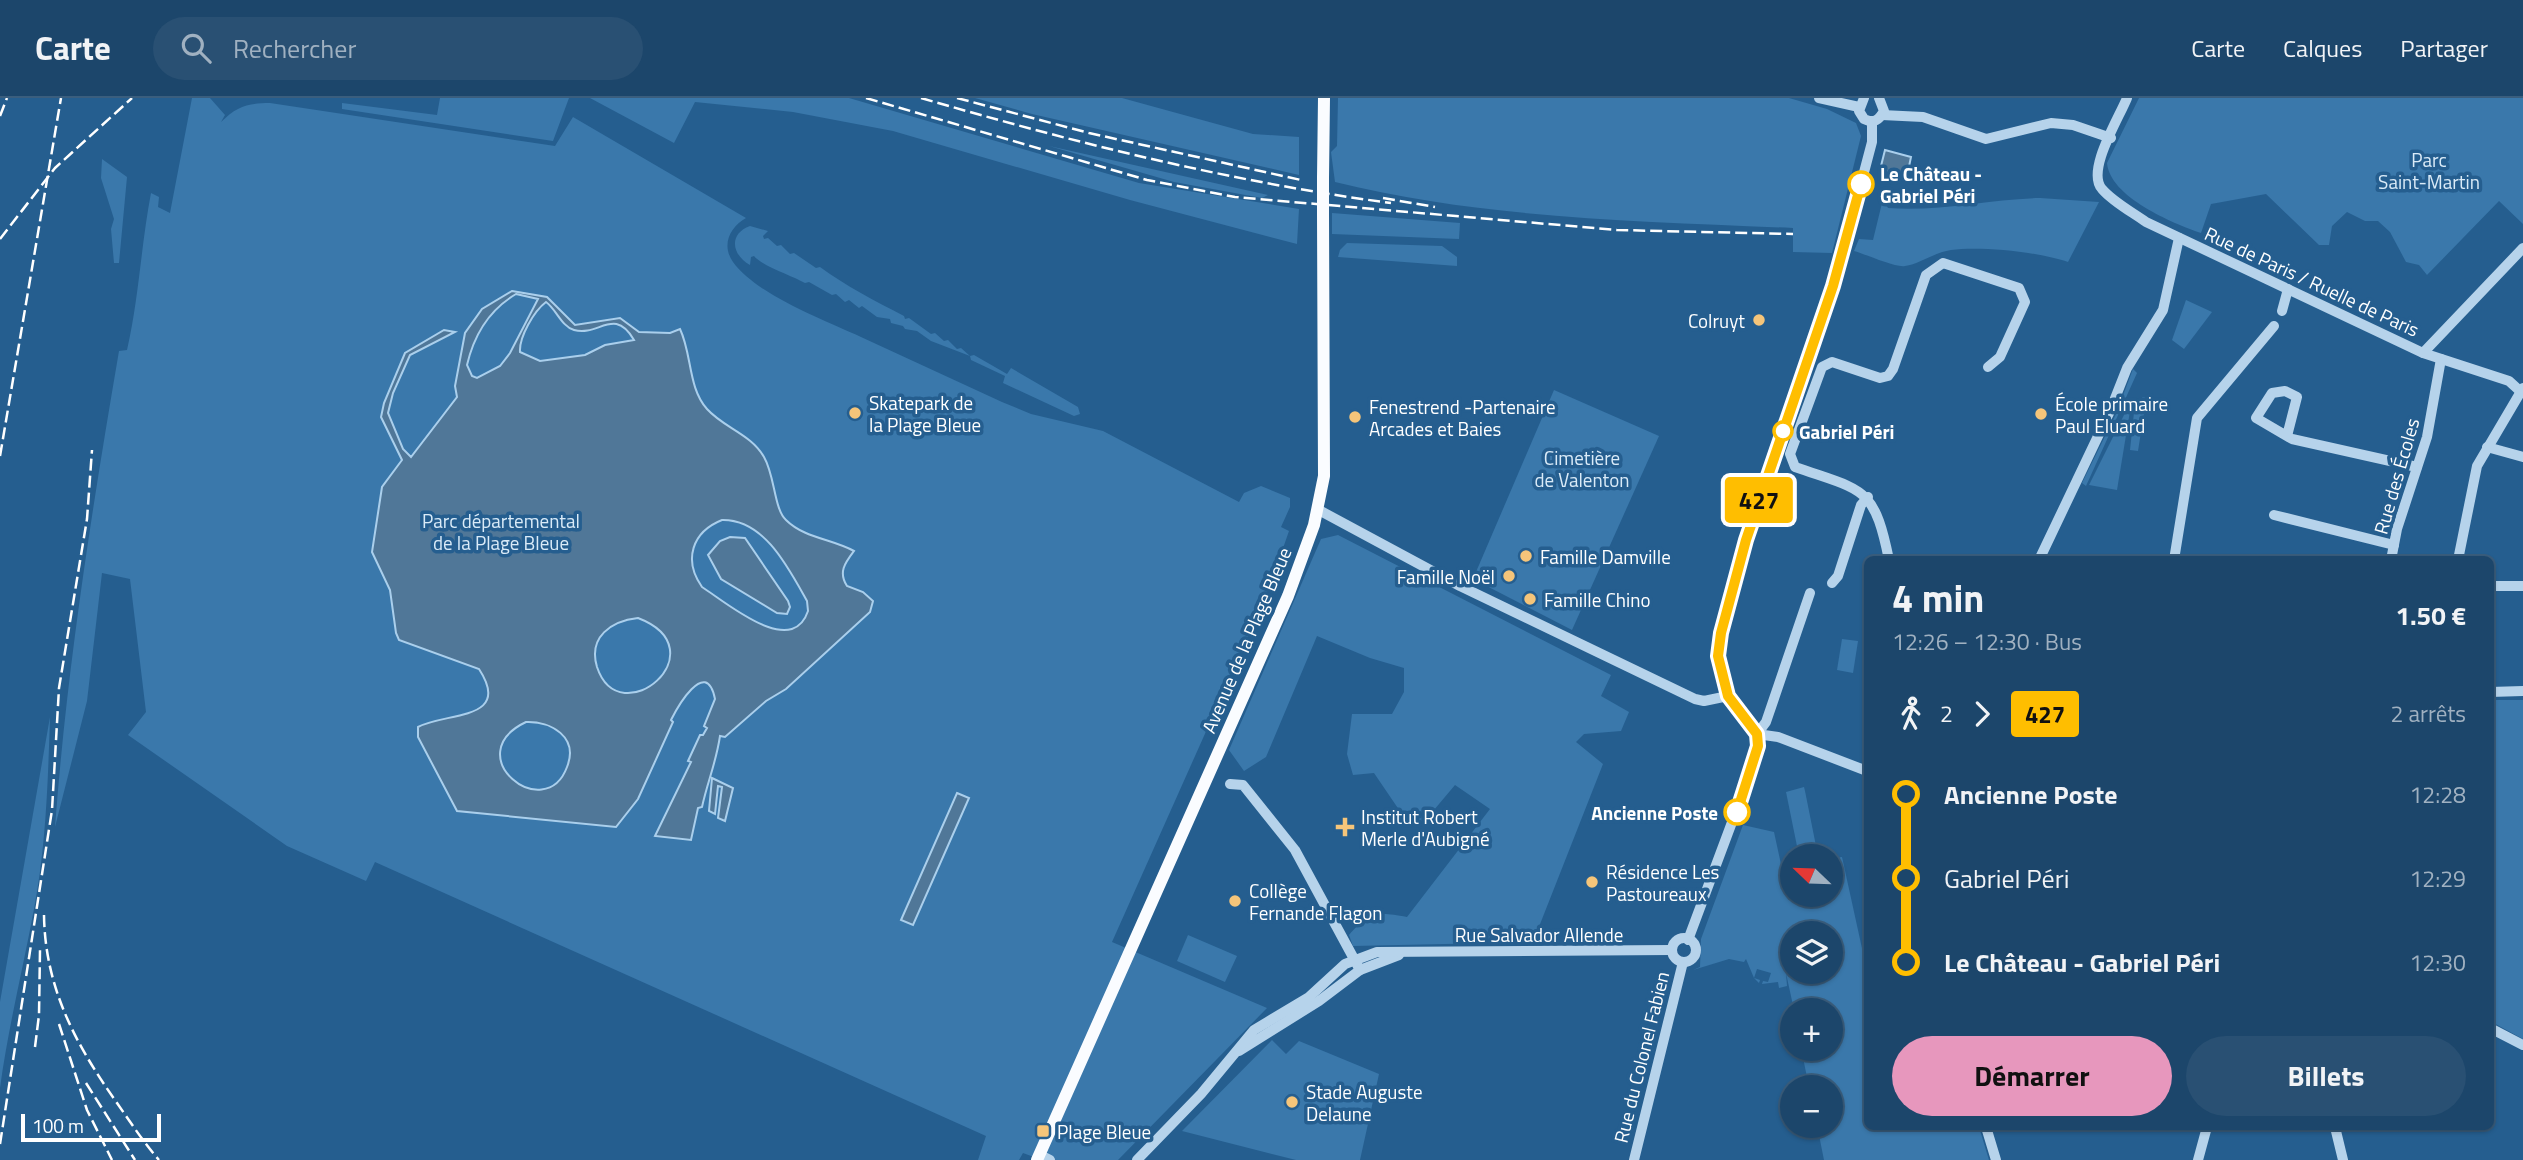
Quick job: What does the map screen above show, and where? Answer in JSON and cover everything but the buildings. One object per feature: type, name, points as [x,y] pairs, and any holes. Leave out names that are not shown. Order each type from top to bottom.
[{"type":"main road","name":"Avenue de la Plage Bleue","points":[[1042,1158],[1288,596],[1317,509],[1324,477],[1324,98]]},
{"type":"street","points":[[1819,98],[1861,102],[1864,119],[1872,121],[1882,115],[1923,117],[1986,139],[2051,123],[2090,129],[2110,138],[2127,98]]},
{"type":"street","points":[[1879,98],[1884,106],[1882,115]]},
{"type":"street","points":[[1688,940],[1758,746],[1757,734],[1728,696],[1718,656],[1721,633],[1746,540],[1847,240],[1871,142],[1872,121]]},
{"type":"street","name":"Rue de Paris / Ruelle de Paris","points":[[2110,138],[2096,164],[2097,183],[2146,222],[2423,353],[2510,381],[2522,390]]},
{"type":"street","points":[[2040,556],[2105,422],[2127,368],[2163,310],[2179,238]]},
{"type":"street","points":[[2423,353],[2523,247]]},
{"type":"street","points":[[1888,556],[1880,519],[1868,497],[1853,488],[1795,467],[1790,462],[1790,454],[1805,411],[1826,363],[1880,378],[1888,376],[1893,369],[1926,275],[1942,263],[2019,288],[2024,295],[2025,302],[2000,357],[1989,367]]},
{"type":"street","points":[[2281,311],[2288,289]]},
{"type":"street","points":[[2175,556],[2197,418],[2274,326]]},
{"type":"street","name":"Rue des Écoles","points":[[2392,556],[2427,437],[2441,359]]},
{"type":"street","points":[[2510,381],[2520,376]]},
{"type":"street","points":[[2459,556],[2477,466],[2522,390]]},
{"type":"street","points":[[2287,436],[2297,397],[2285,391],[2272,393],[2256,418],[2287,436],[2417,467]]},
{"type":"street","points":[[1791,407],[1805,411]]},
{"type":"street","points":[[2487,447],[2523,457]]},
{"type":"street","points":[[1832,583],[1838,576],[1861,505],[1868,497]]},
{"type":"street","points":[[1317,509],[1460,586],[1695,699],[1704,701],[1728,696]]},
{"type":"street","points":[[2273,515],[2394,545]]},
{"type":"street","points":[[2494,586],[2523,586]]},
{"type":"street","points":[[1757,734],[1766,722],[1810,593]]},
{"type":"street","points":[[2494,692],[2523,691]]},
{"type":"street","points":[[1757,734],[1778,737],[1864,770]]},
{"type":"street","points":[[1230,784],[1243,785],[1295,850],[1360,970]]},
{"type":"street","points":[[1688,940],[1694,946],[1695,953],[1690,960],[1683,962],[1675,958],[1672,950],[1677,941],[1688,940]]},
{"type":"street","name":"Rue Salvador Allende","points":[[1137,1160],[1239,1052],[1254,1030],[1309,997],[1353,960],[1377,952],[1672,950]]},
{"type":"street","name":"Rue Salvador Allende","points":[[1239,1052],[1320,1002],[1360,970],[1407,952]]},
{"type":"street","name":"Rue du Colonel Fabien","points":[[1634,1160],[1683,962]]},
{"type":"street","points":[[2494,1030],[2523,1045]]},
{"type":"street","points":[[1987,1130],[1996,1160]]},
{"type":"street","points":[[2198,1160],[2206,1130]]},
{"type":"street","points":[[2336,1130],[2343,1160]]},
{"type":"green space","name":"Parc départemental de la Plage Bleue","points":[[192,98],[210,98],[225,115],[221,122],[243,106],[270,103],[555,146],[573,117],[746,218],[736,226],[729,237],[729,256],[744,274],[792,306],[1031,414],[1103,431],[1239,502],[1244,493],[1261,486],[1290,498],[1290,507],[1281,527],[1289,531],[1266,597],[1112,942],[1267,1008],[1118,1160],[1042,1160],[1023,1153],[1019,1160],[978,1160],[986,1136],[375,862],[366,881],[287,846],[128,735],[146,712],[130,579],[102,573],[87,701],[55,827],[81,588],[119,351],[127,350],[151,193],[159,197],[158,207],[170,213]]},
{"type":"green space","points":[[440,98],[569,98],[553,141],[342,109],[342,103],[437,115]]},
{"type":"green space","points":[[590,98],[849,98],[1139,183],[1299,209],[1297,244],[1130,200],[893,131],[793,112],[695,102],[674,143]]},
{"type":"green space","points":[[975,98],[1122,98],[1253,134],[1299,137],[1299,175],[1032,114]]},
{"type":"green space","points":[[1338,98],[1789,98],[1827,109],[1856,123],[1861,136],[1832,253],[1793,252],[1793,228],[1620,220],[1505,211],[1448,204],[1335,182],[1331,152],[1337,146]]},
{"type":"green space","name":"Parc Saint-Martin","points":[[2139,98],[2523,98],[2523,224],[2499,201],[2427,275],[2419,265],[2406,262],[2390,232],[2378,221],[2365,221],[2347,212],[2332,226],[2329,245],[2319,245],[2266,194],[2211,204],[2201,233],[2144,207],[2119,187],[2111,175],[2107,163]]},
{"type":"green space","points":[[1049,146],[1268,195],[1262,198],[1174,182]]},
{"type":"green space","points":[[102,159],[127,177],[119,263],[114,263],[111,229],[114,219],[101,178]]},
{"type":"green space","points":[[2040,198],[2099,202],[2068,262],[2027,253],[1963,249],[1945,251],[1901,266],[1854,251],[1859,239],[1873,240],[1883,199],[1888,208],[1907,209]]},
{"type":"green space","points":[[1332,213],[1460,223],[1459,239],[1332,234]]},
{"type":"green space","points":[[750,226],[768,231],[763,236],[764,239],[768,238],[777,246],[781,245],[790,254],[794,253],[816,268],[820,267],[905,319],[909,318],[931,334],[935,333],[944,341],[948,340],[970,356],[931,341],[917,331],[891,323],[890,319],[877,317],[862,306],[859,308],[849,300],[845,302],[836,294],[832,295],[809,282],[805,283],[778,271],[754,256],[751,257],[750,265],[739,256],[735,245],[738,234]]},
{"type":"green space","points":[[1347,243],[1442,246],[1457,257],[1457,266],[1338,257],[1340,250]]},
{"type":"green space","points":[[2186,300],[2212,312],[2184,349],[2172,340]]},
{"type":"green space","points":[[974,355],[1007,374],[1011,368],[1078,407],[1080,414],[1074,416],[1003,383],[1005,376],[971,360],[970,356]]},
{"type":"green space","points":[[2133,369],[2137,373],[2086,486],[2082,483],[2116,414]]},
{"type":"green space","name":"Cimetière de Valenton","points":[[1554,390],[1659,436],[1572,630],[1473,579]]},
{"type":"green space","points":[[2143,397],[2152,400],[2144,413],[2138,451],[2130,450],[2135,403]]},
{"type":"green space","points":[[2127,409],[2130,411],[2117,490],[2089,485]]},
{"type":"green space","points":[[1338,535],[1611,675],[1601,696],[1629,712],[1621,731],[1584,734],[1576,742],[1603,764],[1533,942],[1353,946],[1349,935],[1369,917],[1388,914],[1407,917],[1490,809],[1455,785],[1423,823],[1408,823],[1374,773],[1353,775],[1347,754],[1352,714],[1392,714],[1404,692],[1404,668],[1370,658],[1317,636],[1266,757],[1244,771],[1229,750],[1321,539]]},
{"type":"green space","points":[[1842,639],[1858,641],[1853,673],[1837,670]]},
{"type":"green space","points":[[2494,700],[2523,700],[2523,1039],[2494,1023]]},
{"type":"green space","points":[[50,717],[41,862],[0,1088],[0,1002]]},
{"type":"green space","points":[[1804,787],[1816,844],[1797,844],[1786,792]]},
{"type":"green space","points":[[1743,825],[1774,832],[1780,860],[1780,907],[1843,907],[1843,862],[1864,953],[1864,1130],[1980,1130],[1989,1160],[1824,1160],[1820,1138],[1843,1138],[1843,1075],[1807,1075],[1804,1061],[1843,1061],[1843,998],[1791,998],[1788,984],[1843,984],[1843,921],[1780,921],[1780,984],[1787,986],[1779,988],[1778,982],[1762,984],[1763,981],[1768,982],[1771,973],[1757,969],[1754,978],[1746,959],[1744,962],[1729,959],[1693,970],[1700,967],[1701,939]]},
{"type":"green space","points":[[1188,935],[1237,956],[1225,982],[1177,961]]},
{"type":"green space","name":"Stade Auguste Delaune","points":[[1272,1040],[1286,1054],[1299,1041],[1379,1074],[1360,1160],[1296,1160],[1182,1131]]},
{"type":"shaded area","points":[[1885,150],[1911,157],[1907,176],[1880,170]]},
{"type":"shaded area","points":[[512,291],[547,297],[575,325],[620,318],[639,332],[670,333],[680,329],[701,401],[714,416],[759,449],[768,465],[782,515],[801,531],[854,551],[845,564],[844,581],[847,586],[863,592],[873,601],[870,612],[786,689],[766,701],[725,737],[720,736],[691,840],[655,836],[691,762],[688,761],[700,735],[703,735],[707,728],[704,726],[715,699],[711,687],[705,682],[692,689],[679,706],[638,799],[616,827],[457,811],[418,737],[418,727],[472,712],[482,706],[488,698],[487,686],[479,669],[399,640],[396,633],[390,590],[372,552],[382,487],[402,460],[381,417],[384,403],[405,353],[444,330],[455,332],[410,355],[393,393],[388,413],[403,449],[411,457],[457,397],[455,386],[465,333],[482,309]],"holes":[[[516,294],[538,299],[510,353],[500,366],[477,378],[472,376],[467,365],[478,334],[490,316]],[[546,302],[566,325],[574,330],[620,325],[634,340],[605,345],[585,355],[540,361],[520,352],[520,346],[532,318]],[[722,520],[737,522],[750,527],[773,547],[807,601],[808,611],[800,624],[788,630],[774,629],[758,623],[702,587],[696,577],[692,557],[697,539]],[[638,618],[661,632],[670,649],[668,666],[657,680],[642,690],[625,693],[609,686],[597,667],[595,656],[599,639],[604,632],[619,623]],[[526,722],[535,722],[545,724],[560,733],[566,739],[570,756],[567,767],[556,783],[542,790],[526,787],[512,779],[503,766],[500,751],[507,736]]]},
{"type":"shaded area","points":[[730,537],[745,538],[788,601],[790,607],[787,614],[777,613],[721,579],[708,555],[720,541]]},
{"type":"shaded area","points":[[712,778],[733,788],[725,821],[718,818],[722,787],[718,786],[715,814],[709,811]]},
{"type":"shaded area","points":[[957,793],[969,798],[913,925],[901,920]]},
{"type":"railway","points":[[0,116],[7,98]]},
{"type":"railway","points":[[0,456],[61,98]]},
{"type":"railway","points":[[0,239],[55,168],[132,98]]},
{"type":"railway","points":[[866,98],[1147,180],[1235,197],[1617,230],[1793,234]]},
{"type":"railway","points":[[921,98],[1154,159],[1272,184],[1391,203]]},
{"type":"railway","points":[[957,98],[1089,133],[1301,180]]},
{"type":"railway","points":[[1383,198],[1435,207]]},
{"type":"railway","points":[[0,1144],[52,810],[59,688],[87,519],[92,450]]},
{"type":"railway","points":[[44,915],[50,967],[76,1037],[102,1081],[159,1160]]},
{"type":"railway","points":[[35,1047],[39,1015],[40,950]]},
{"type":"railway","points":[[59,1024],[87,1110],[112,1160]]},
{"type":"railway","points":[[86,1083],[135,1160]]},
{"type":"bus line","name":"427","points":[[1737,812],[1753,766],[1758,746],[1757,734],[1728,696],[1718,656],[1721,633],[1746,540],[1833,286],[1861,184]]},
{"type":"place","name":"Le Château - Gabriel Péri","points":[[1861,184]]},
{"type":"place","name":"Colruyt","points":[[1759,320]]},
{"type":"place","name":"Skatepark de la Plage Bleue","points":[[855,413]]},
{"type":"place","name":"École primaire Paul Eluard","points":[[2041,414]]},
{"type":"place","name":"Fenestrend -Partenaire Arcades et Baies","points":[[1355,417]]},
{"type":"place","name":"Gabriel Péri","points":[[1783,431]]},
{"type":"place","name":"Famille Damville","points":[[1526,556]]},
{"type":"place","name":"Famille Noël","points":[[1509,576]]},
{"type":"place","name":"Famille Chino","points":[[1530,599]]},
{"type":"place","name":"Ancienne Poste","points":[[1737,812]]},
{"type":"place","name":"Institut Robert Merle d'Aubigné","points":[[1345,827]]},
{"type":"place","name":"Résidence Les Pastoureaux","points":[[1592,882]]},
{"type":"place","name":"Collège Fernande Flagon","points":[[1235,901]]},
{"type":"place","name":"Stade Auguste Delaune","points":[[1292,1102]]},
{"type":"place","name":"Plage Bleue","points":[[1043,1131]]}]
